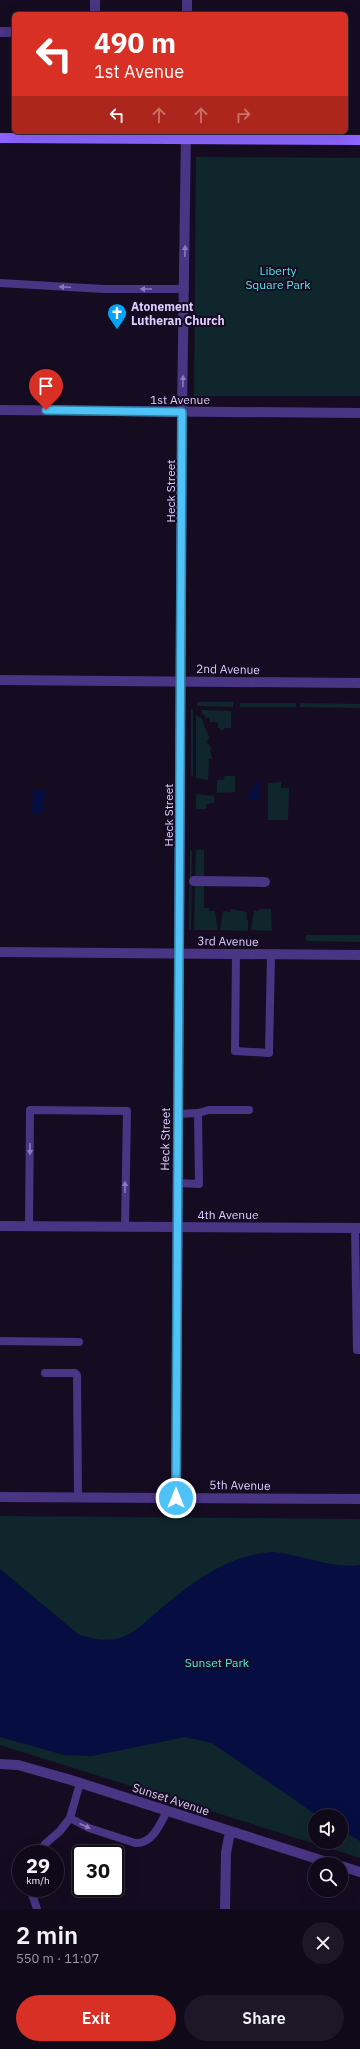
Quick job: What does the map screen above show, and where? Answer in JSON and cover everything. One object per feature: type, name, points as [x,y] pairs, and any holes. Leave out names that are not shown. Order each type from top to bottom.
[{"type":"street","points":[[95,12],[96,0]]},
{"type":"street","points":[[187,0],[187,12]]},
{"type":"street","points":[[0,32],[12,32]]},
{"type":"street","points":[[0,138],[186,135],[360,140]]},
{"type":"street","name":"Heck Street","points":[[176,1498],[177,1183],[182,682],[182,412],[186,135]]},
{"type":"street","name":"1st Avenue","points":[[0,410],[360,413]]},
{"type":"street","name":"2nd Avenue","points":[[0,680],[360,683]]},
{"type":"street","points":[[194,881],[265,882]]},
{"type":"street","name":"3rd Avenue","points":[[0,952],[360,955]]},
{"type":"street","name":"4th Avenue","points":[[0,1226],[357,1228]]},
{"type":"street","name":"5th Avenue","points":[[0,1497],[360,1500]]},
{"type":"street","name":"Sunset Avenue","points":[[0,1764],[18,1765],[80,1783],[311,1857]]},
{"type":"street","points":[[225,1909],[226,1853],[230,1832]]},
{"type":"street","points":[[348,1868],[360,1872]]},
{"type":"lane","points":[[0,283],[104,289],[184,289]]},
{"type":"lane","points":[[236,954],[236,1051],[269,1053],[271,955]]},
{"type":"lane","points":[[29,1226],[30,1110],[127,1111],[125,1226]]},
{"type":"lane","points":[[178,1114],[198,1113],[209,1110],[249,1110]]},
{"type":"lane","points":[[177,1183],[199,1184],[198,1113]]},
{"type":"lane","points":[[357,1228],[357,1350],[360,1350]]},
{"type":"lane","points":[[0,1341],[79,1342]]},
{"type":"lane","points":[[45,1372],[77,1375],[78,1497]]},
{"type":"lane","points":[[44,1845],[60,1831],[70,1818],[80,1783]]},
{"type":"lane","points":[[70,1818],[89,1828],[140,1844],[154,1834],[167,1811]]},
{"type":"lane","points":[[33,1897],[37,1909]]},
{"type":"green space","name":"Liberty Square Park","points":[[196,157],[360,158],[360,396],[194,396]]},
{"type":"green space","points":[[197,702],[233,702],[233,707],[197,706]]},
{"type":"green space","points":[[240,703],[296,703],[296,707],[240,707]]},
{"type":"green space","points":[[300,703],[360,704],[360,708],[300,707]]},
{"type":"green space","points":[[193,709],[193,776],[191,776],[191,710]]},
{"type":"green space","points":[[202,710],[231,711],[231,728],[225,728],[222,731],[218,728],[218,723],[210,722],[209,718],[206,718],[201,712]]},
{"type":"green space","points":[[196,715],[202,719],[209,737],[207,742],[212,749],[210,749],[212,759],[209,759],[208,780],[196,778]]},
{"type":"green space","points":[[225,776],[235,776],[235,792],[217,793],[217,780],[223,780]]},
{"type":"green space","points":[[281,782],[281,788],[289,788],[288,820],[268,820],[268,783]]},
{"type":"green space","points":[[196,794],[214,796],[214,803],[206,804],[206,809],[196,809]]},
{"type":"green space","points":[[192,850],[191,930],[189,930],[190,851]]},
{"type":"green space","points":[[196,850],[204,850],[204,879],[195,879]]},
{"type":"green space","points":[[195,882],[204,882],[204,908],[209,908],[209,911],[215,911],[218,930],[194,930]]},
{"type":"green space","points":[[230,909],[247,912],[246,919],[248,920],[248,931],[220,930],[223,911],[230,912]]},
{"type":"green space","points":[[259,909],[271,909],[272,931],[251,930],[254,911],[259,911]]},
{"type":"green space","points":[[306,935],[360,935],[360,942],[306,941]]},
{"type":"green space","name":"Sunset Park","points":[[0,1516],[360,1519],[360,1858],[331,1849],[348,1849],[348,1809],[308,1809],[308,1842],[0,1745]]},
{"type":"shaded area","points":[[253,782],[259,782],[259,800],[248,799],[249,789],[253,789]]},
{"type":"shaded area","points":[[33,789],[44,790],[46,793],[44,797],[43,814],[32,814]]},
{"type":"shaded area","name":"Sunset Park","points":[[274,1552],[338,1565],[360,1565],[360,1841],[348,1834],[348,1809],[308,1809],[212,1743],[185,1737],[92,1756],[64,1755],[0,1737],[0,1569],[78,1634],[93,1639],[109,1640],[120,1638],[135,1630],[183,1591],[211,1572],[241,1558]]},
{"type":"place","name":"Atonement Lutheran Church","points":[[117,330]]},
{"type":"route","points":[[46,410],[182,412],[183,527],[176,1498]]}]
